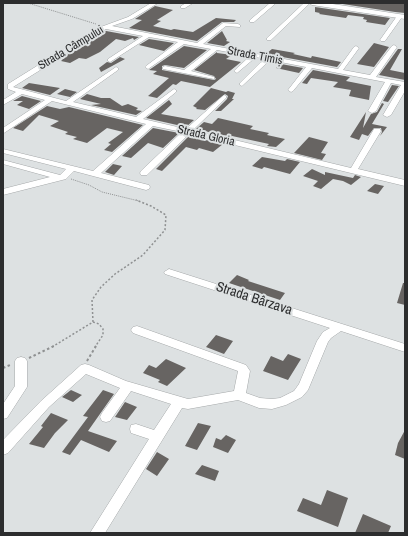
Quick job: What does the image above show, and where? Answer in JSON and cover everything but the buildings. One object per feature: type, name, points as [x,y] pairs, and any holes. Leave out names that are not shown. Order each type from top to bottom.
[{"type":"main road","points":[[312,3],[402,17]]},
{"type":"street","name":"Strada Câmpului","points":[[7,85],[100,29],[130,18],[155,3]]},
{"type":"street","points":[[183,7],[190,3]]},
{"type":"street","points":[[252,21],[273,3]]},
{"type":"street","points":[[269,39],[307,3]]},
{"type":"street","points":[[383,40],[402,17]]},
{"type":"street","points":[[198,45],[225,24],[238,26]]},
{"type":"street","name":"Strada Timiș","points":[[106,27],[405,84]]},
{"type":"street","points":[[110,60],[147,36]]},
{"type":"street","points":[[148,67],[182,42]]},
{"type":"street","points":[[372,78],[394,47]]},
{"type":"street","points":[[339,72],[356,48]]},
{"type":"street","points":[[186,72],[215,49]]},
{"type":"street","points":[[237,70],[254,56]]},
{"type":"street","points":[[242,84],[268,59]]},
{"type":"street","points":[[291,90],[310,67]]},
{"type":"street","points":[[166,68],[212,78]]},
{"type":"street","points":[[67,103],[116,69]]},
{"type":"street","points":[[372,110],[389,81]]},
{"type":"street","points":[[386,115],[405,84]]},
{"type":"street","name":"Strada Gloria","points":[[7,85],[10,88],[21,92],[405,183]]},
{"type":"street","points":[[138,120],[174,91]]},
{"type":"street","points":[[3,103],[21,92]]},
{"type":"street","points":[[144,173],[224,97]]},
{"type":"street","points":[[4,131],[51,99]]},
{"type":"street","points":[[95,174],[152,123]]},
{"type":"street","points":[[354,170],[377,130]]},
{"type":"street","points":[[3,151],[146,187]]},
{"type":"street","points":[[3,162],[63,177]]},
{"type":"street","points":[[3,192],[42,181],[63,177],[73,168]]},
{"type":"street","name":"Strada Bârzava","points":[[169,272],[405,348]]},
{"type":"street","points":[[3,449],[45,404],[85,368],[128,386],[188,404],[239,395],[259,403],[272,404],[282,402],[298,394],[304,387],[323,341],[327,335],[339,327]]},
{"type":"street","points":[[137,330],[242,368],[244,371],[239,395]]},
{"type":"street","points":[[3,414],[21,387],[21,361]]},
{"type":"street","points":[[106,417],[128,386]]},
{"type":"street","points":[[97,533],[178,402]]},
{"type":"street","points":[[136,428],[157,437]]},
{"type":"path","points":[[28,3],[106,27]]},
{"type":"path","points":[[63,177],[89,185],[102,192],[145,203],[166,215],[165,230],[156,242],[143,255],[115,274],[101,287],[92,300],[94,322]]},
{"type":"path","points":[[3,368],[57,345],[94,322]]},
{"type":"path","points":[[85,368],[86,363],[102,335],[103,329],[99,324],[94,322]]}]
